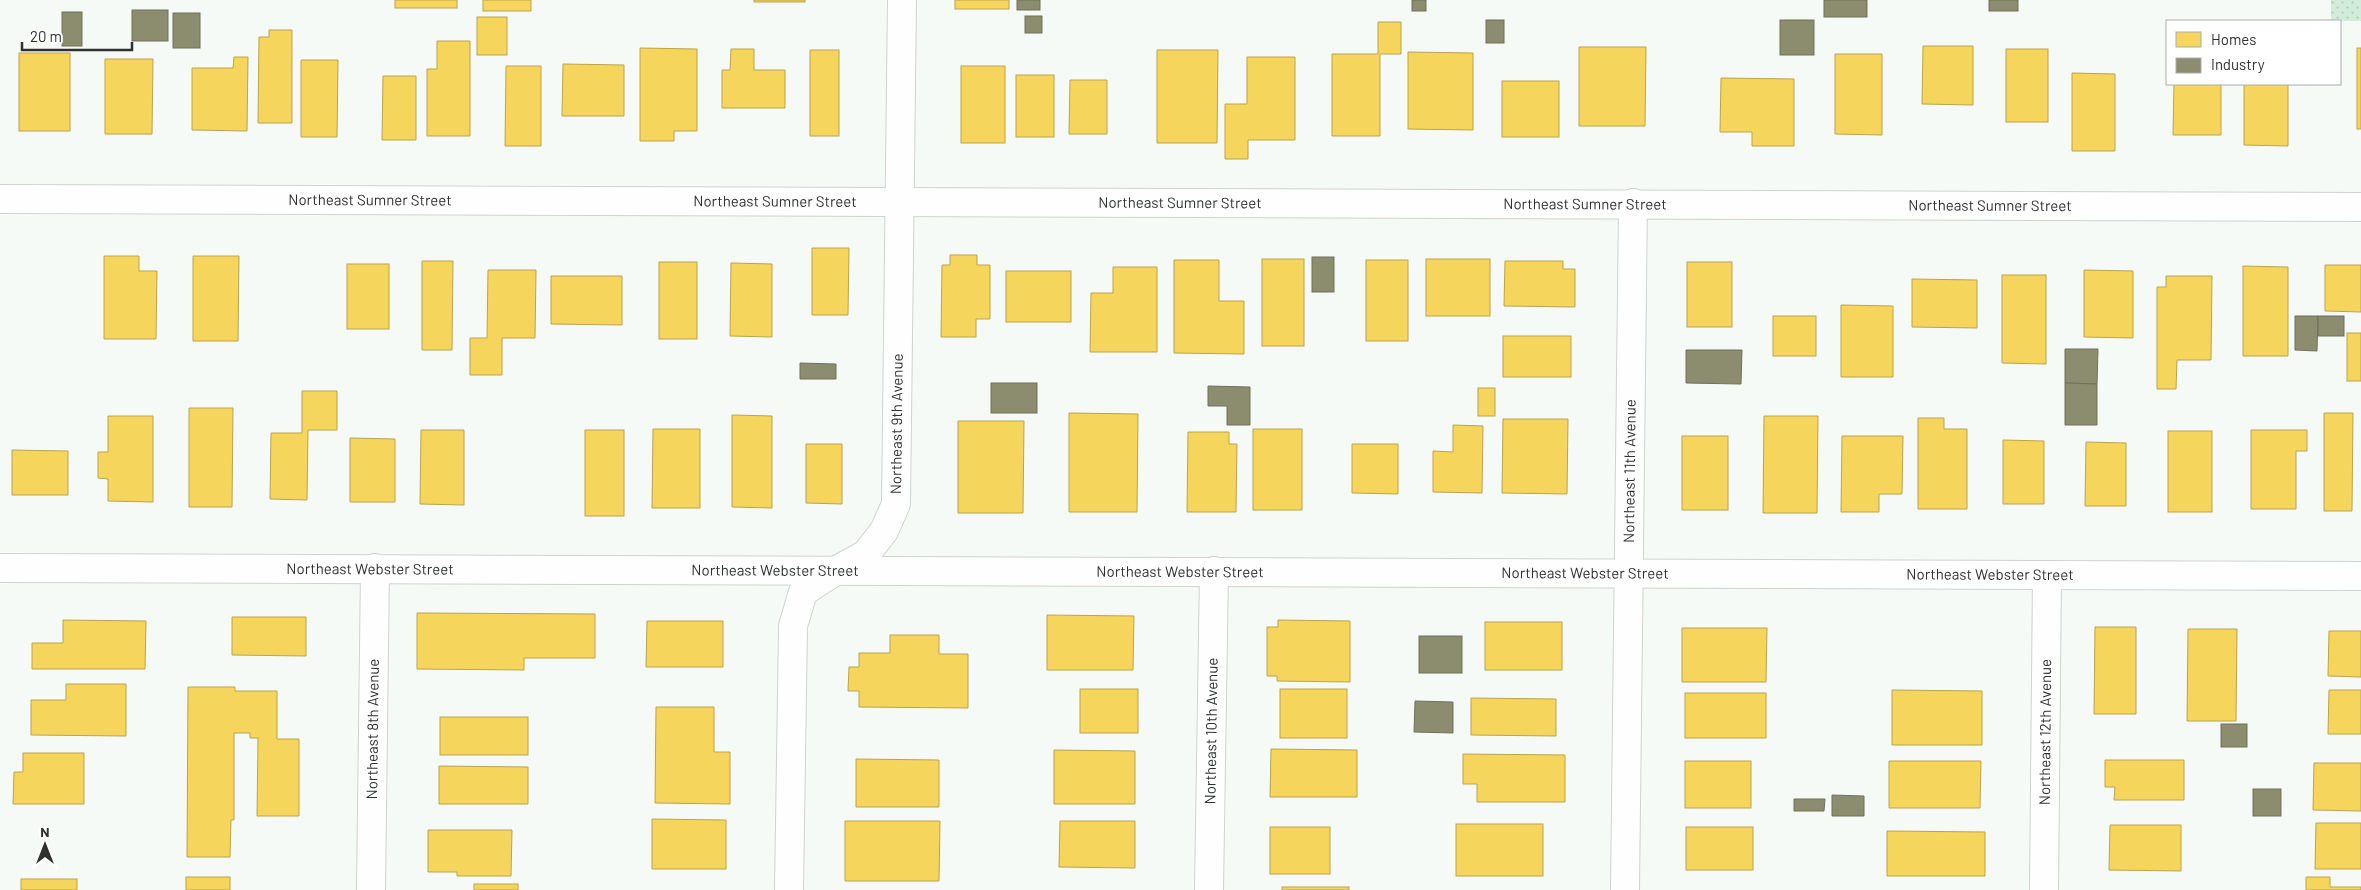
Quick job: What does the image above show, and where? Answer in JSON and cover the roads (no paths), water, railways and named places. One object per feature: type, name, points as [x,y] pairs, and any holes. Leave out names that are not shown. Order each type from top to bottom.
[{"type":"street","name":"Northeast 9th Avenue","points":[[789,890],[793,626],[803,592],[866,554],[884,531],[896,504],[902,0]]},
{"type":"street","name":"Northeast Sumner Street","points":[[0,199],[901,203],[1633,203],[2361,207]]},
{"type":"street","name":"Northeast 11th Avenue","points":[[1625,890],[1633,203]]},
{"type":"street","name":"Northeast Webster Street","points":[[0,568],[2361,576]]},
{"type":"street","name":"Northeast 8th Avenue","points":[[371,890],[375,568]]},
{"type":"street","name":"Northeast 10th Avenue","points":[[1209,890],[1214,571]]},
{"type":"street","name":"Northeast 12th Avenue","points":[[2044,890],[2047,575]]}]
